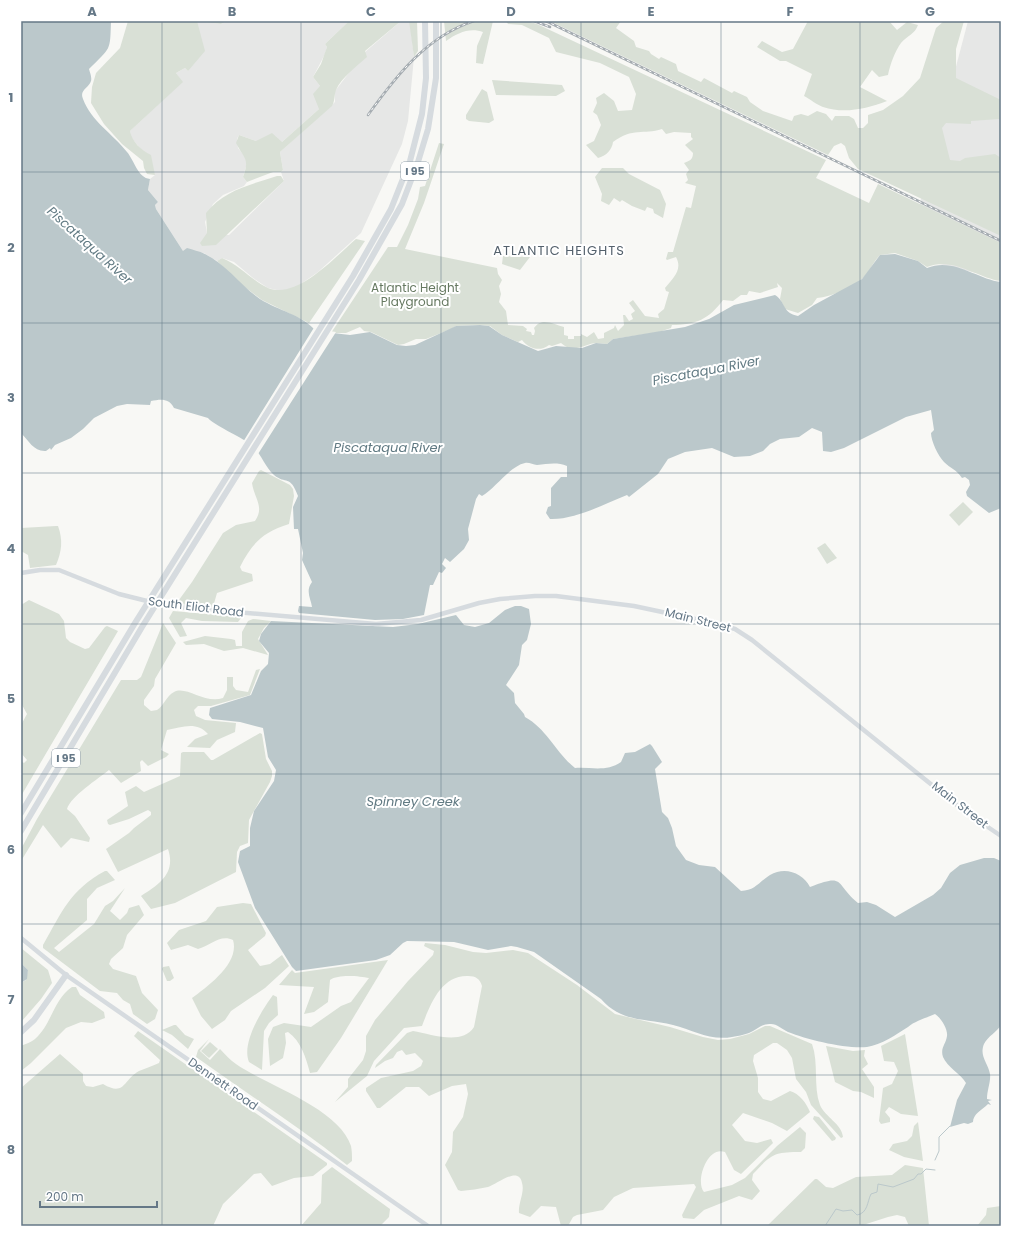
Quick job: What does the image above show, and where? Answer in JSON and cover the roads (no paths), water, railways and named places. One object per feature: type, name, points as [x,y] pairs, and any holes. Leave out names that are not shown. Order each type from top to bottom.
[{"type":"highway","name":"I 95","points":[[21,813],[102,679],[353,276],[391,209],[410,161],[422,114],[426,78],[425,21]]},
{"type":"highway","name":"I 95","points":[[21,831],[142,627],[359,280],[402,204],[418,162],[428,129],[436,78],[436,21]]},
{"type":"highway","points":[[21,1032],[34,1020],[66,975]]},
{"type":"main road","name":"South Eliot Road","points":[[21,573],[40,570],[58,570],[119,594],[167,606],[376,624]]},
{"type":"main road","name":"Main Street","points":[[376,624],[421,620],[486,602],[544,595],[634,606],[730,628],[752,640],[969,815],[1001,836]]},
{"type":"main road","name":"Dennett Road","points":[[21,938],[66,975],[428,1226]]},
{"type":"water","name":"Piscataqua River","points":[[21,21],[111,21],[108,48],[102,57],[89,69],[91,81],[82,93],[83,99],[91,114],[130,155],[139,172],[146,178],[150,179],[148,190],[158,202],[155,205],[156,209],[183,251],[187,248],[213,258],[260,299],[304,321],[316,331],[350,335],[370,332],[397,345],[406,346],[415,345],[456,326],[480,325],[489,326],[502,335],[538,351],[556,346],[582,348],[596,343],[607,344],[613,339],[685,327],[709,319],[734,305],[775,295],[789,312],[798,316],[814,305],[862,279],[880,255],[895,254],[918,261],[927,268],[937,265],[956,267],[1001,282],[1001,508],[989,513],[967,496],[966,492],[970,485],[969,480],[965,477],[962,478],[944,462],[935,448],[931,436],[931,433],[934,430],[931,410],[906,417],[844,448],[831,452],[823,451],[822,432],[812,428],[799,437],[780,439],[770,444],[763,451],[750,456],[734,457],[712,448],[685,452],[668,459],[658,474],[629,497],[627,495],[589,511],[560,519],[550,519],[546,513],[548,507],[551,506],[551,488],[561,477],[567,477],[567,466],[556,464],[537,465],[525,463],[514,468],[493,488],[482,496],[479,494],[476,499],[468,529],[469,540],[464,549],[450,562],[445,558],[442,564],[446,568],[442,573],[439,572],[433,585],[430,585],[424,615],[403,619],[375,620],[299,613],[299,606],[312,607],[309,589],[312,582],[302,560],[303,553],[298,529],[294,529],[293,507],[298,496],[293,485],[290,482],[274,475],[254,447],[246,441],[215,424],[208,418],[174,408],[170,402],[161,400],[151,401],[150,405],[127,404],[117,406],[94,418],[71,438],[55,445],[51,450],[50,448],[46,451],[38,450],[21,433]]},
{"type":"water","name":"Spinney Creek","points":[[515,606],[521,606],[529,609],[531,624],[527,640],[522,645],[519,665],[506,685],[514,693],[515,703],[525,717],[540,728],[575,768],[610,767],[621,762],[625,753],[635,752],[650,744],[662,762],[655,769],[662,812],[668,818],[676,846],[686,860],[699,865],[715,867],[741,891],[754,888],[766,877],[776,872],[793,872],[803,878],[810,887],[829,881],[838,882],[858,903],[867,902],[876,905],[895,917],[933,895],[941,888],[950,873],[960,865],[984,858],[994,858],[1001,861],[1001,1025],[986,1041],[983,1048],[983,1056],[990,1074],[987,1099],[992,1100],[988,1101],[991,1105],[988,1104],[978,1112],[973,1119],[973,1122],[950,1127],[957,1100],[966,1083],[943,1057],[942,1051],[947,1033],[944,1024],[935,1014],[914,1023],[883,1042],[867,1047],[849,1047],[816,1041],[788,1032],[773,1024],[765,1025],[743,1035],[716,1038],[673,1025],[626,1016],[617,1012],[534,952],[517,947],[511,946],[488,950],[454,942],[407,941],[390,955],[376,960],[296,971],[292,967],[255,908],[238,862],[240,851],[250,846],[250,828],[254,811],[274,781],[276,770],[268,757],[263,728],[240,722],[212,719],[209,715],[210,708],[251,695],[261,671],[268,664],[269,653],[259,641],[261,634],[271,621],[393,627],[418,624],[456,615],[464,625],[475,627],[489,623],[505,610]]},
{"type":"water","points":[[21,963],[28,970],[27,979],[21,983]]},
{"type":"waterway","name":"Spinney Creek","points":[[935,1160],[939,1151],[939,1137],[950,1126]]},
{"type":"waterway","name":"Spinney Creek","points":[[825,1226],[836,1209],[843,1211],[852,1210],[857,1215],[861,1214],[867,1207],[871,1194],[877,1192],[878,1184],[893,1187],[914,1179],[918,1174],[921,1174],[926,1169],[935,1170]]},
{"type":"railway","points":[[368,115],[401,72],[427,47],[457,28],[474,21]]},
{"type":"railway","points":[[534,21],[550,27]]},
{"type":"railway","points":[[546,21],[1001,241]]},
{"type":"district","name":"ATLANTIC HEIGHTS","points":[[559,250]]},
{"type":"park label","name":"Atlantic Height Playground","points":[[415,295]]}]
